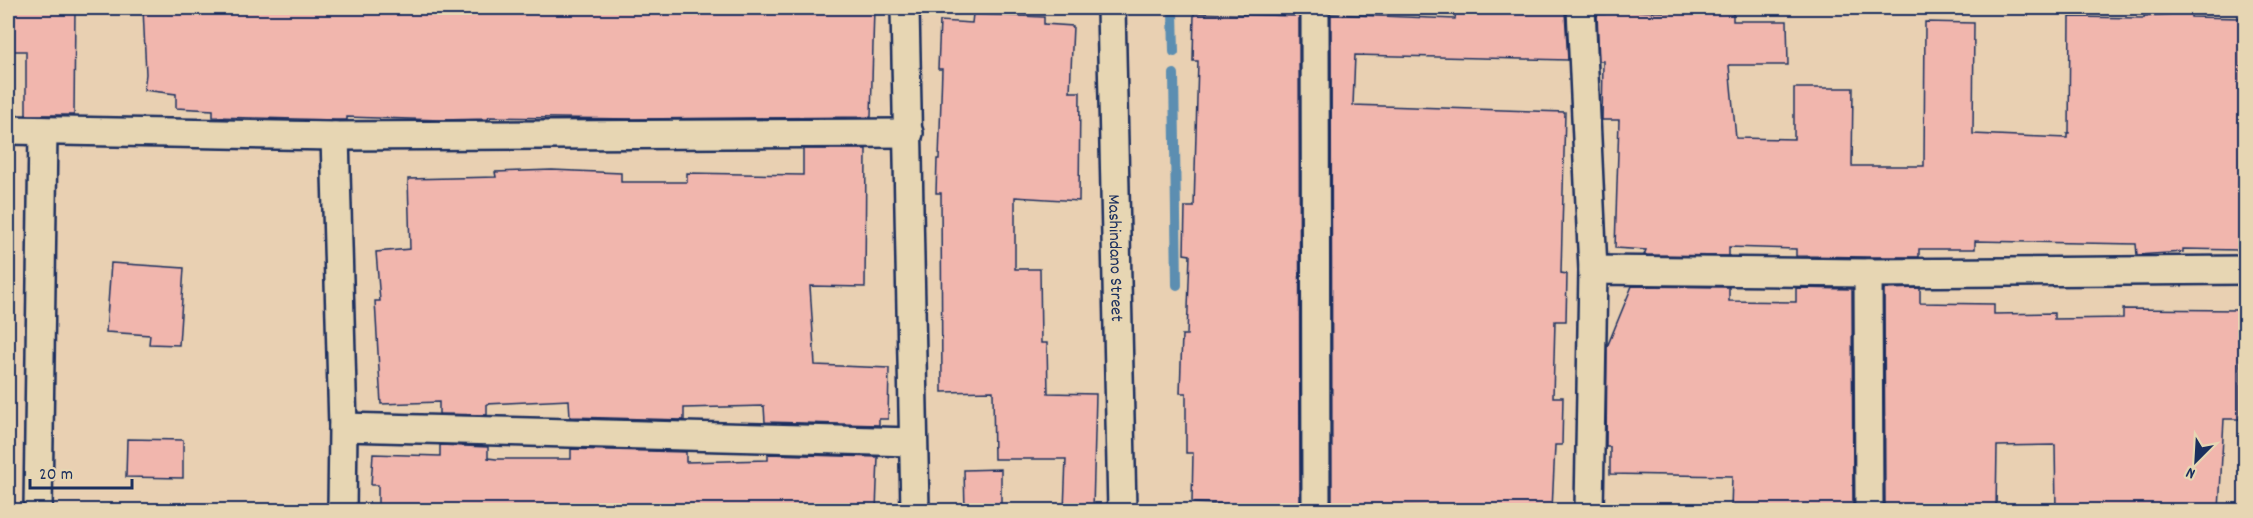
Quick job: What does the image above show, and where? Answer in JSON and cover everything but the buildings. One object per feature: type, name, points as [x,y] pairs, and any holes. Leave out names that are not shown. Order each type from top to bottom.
[{"type":"street","points":[[905,8],[915,510]]},
{"type":"street","name":"Mashindano Street","points":[[1111,8],[1122,510]]},
{"type":"street","points":[[1581,8],[1593,270],[1588,510]]},
{"type":"street","points":[[1315,12],[1316,510]]},
{"type":"street","points":[[8,130],[336,136],[909,132]]},
{"type":"street","points":[[38,510],[43,131]]},
{"type":"street","points":[[336,136],[343,427],[342,510]]},
{"type":"street","points":[[1593,270],[1868,273],[2246,270]]},
{"type":"street","points":[[1868,273],[1869,510]]},
{"type":"street","points":[[343,427],[913,442]]},
{"type":"waterway","points":[[1173,11],[1174,52]]},
{"type":"waterway","points":[[1174,74],[1177,285]]}]
